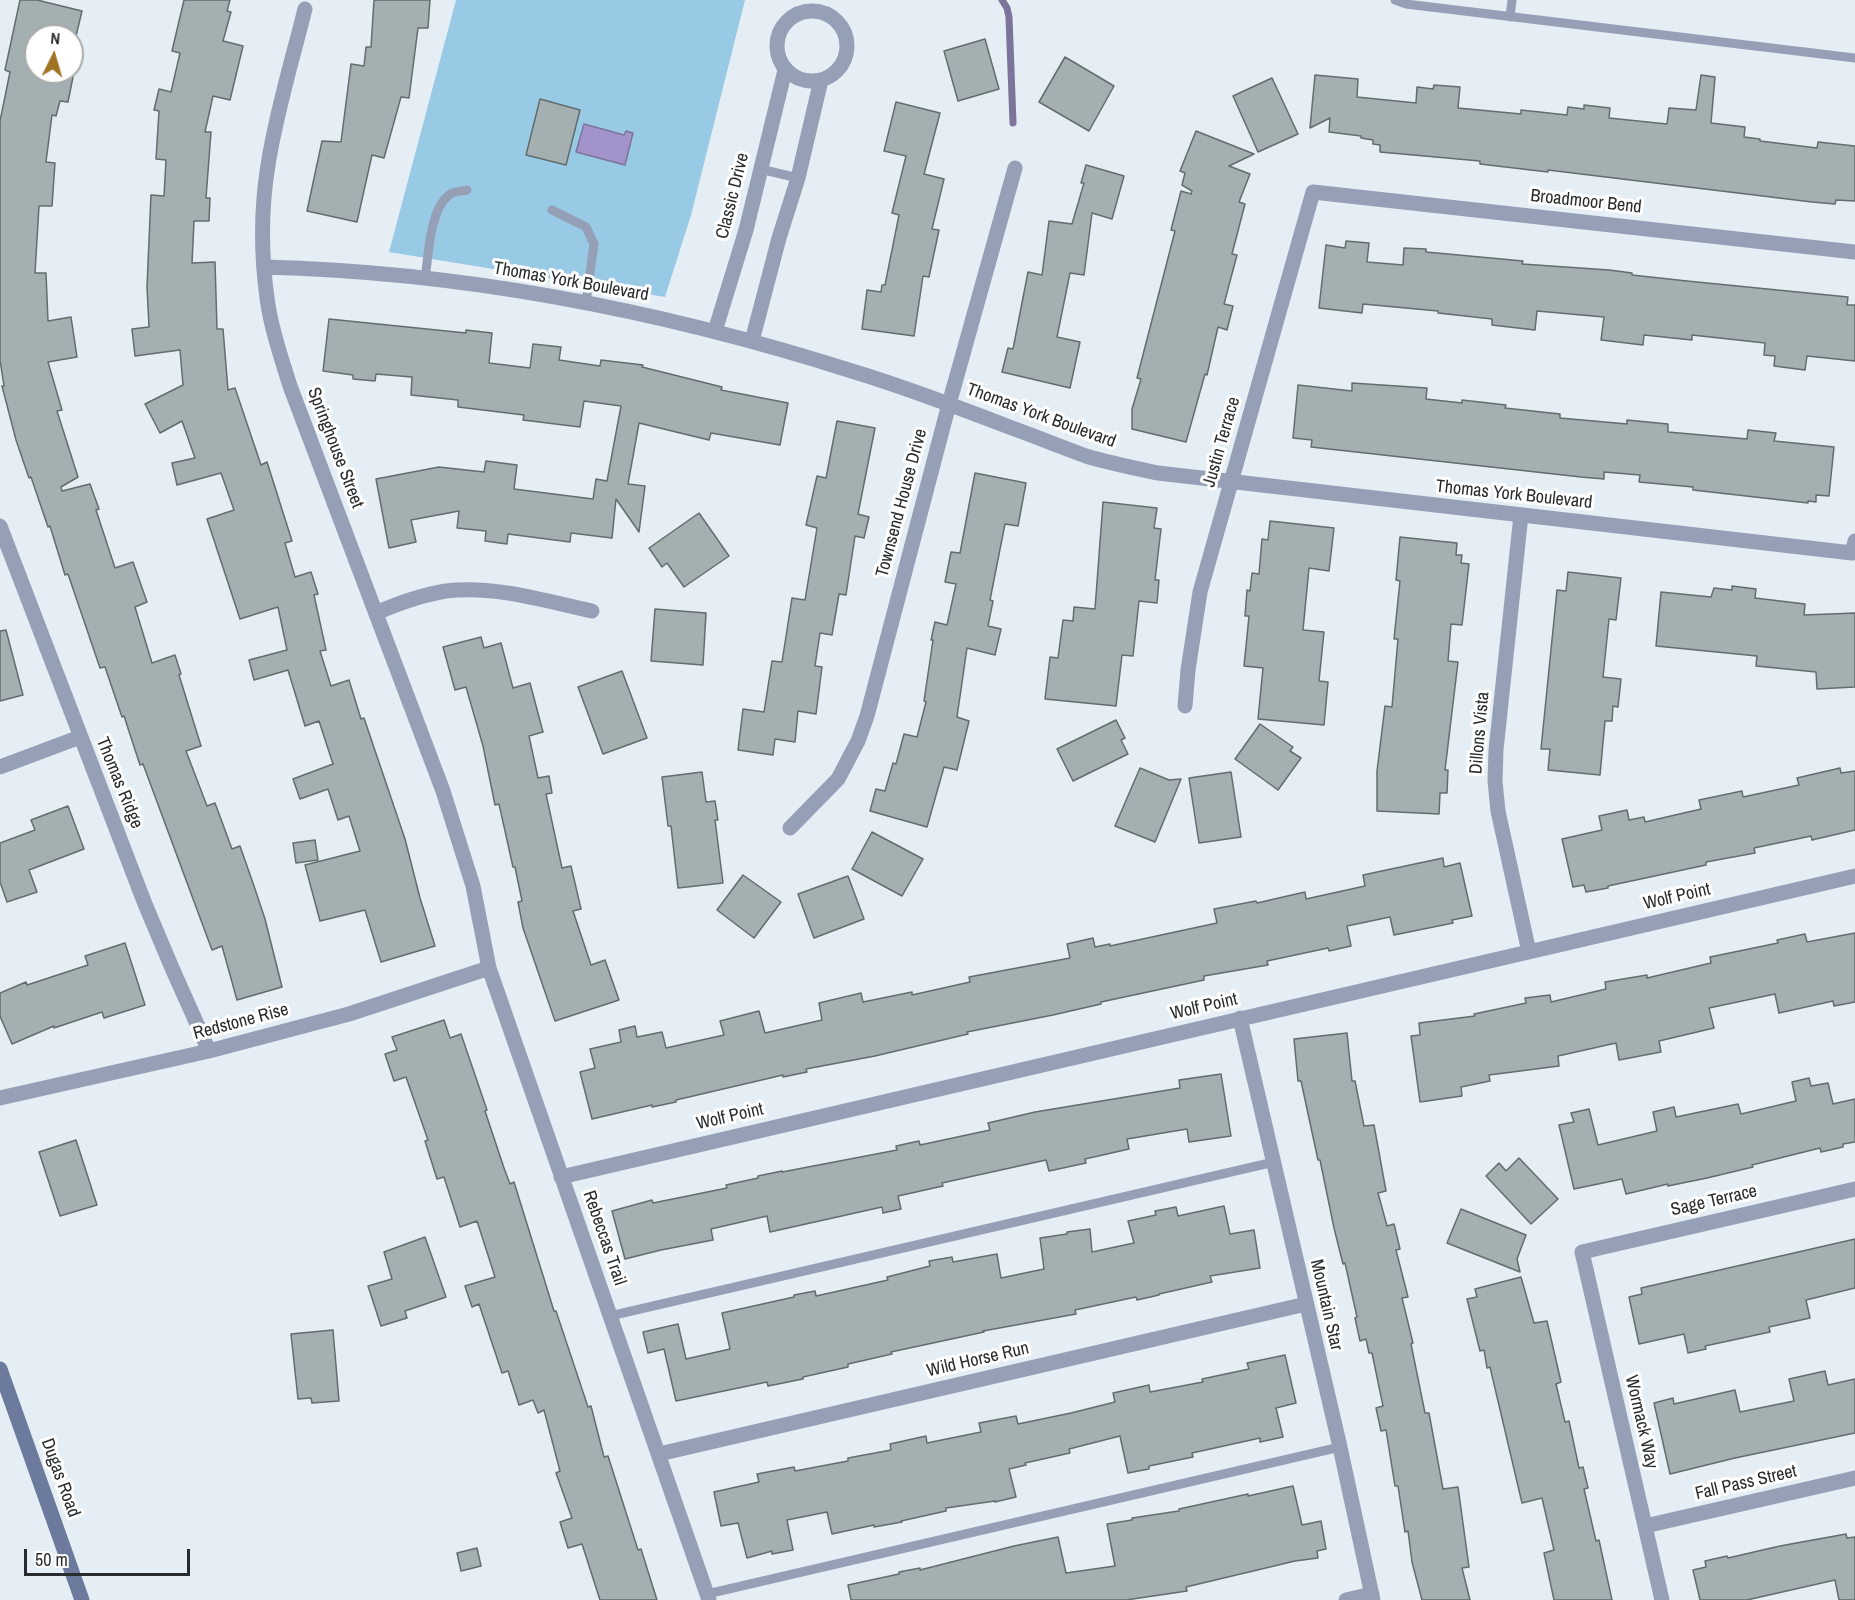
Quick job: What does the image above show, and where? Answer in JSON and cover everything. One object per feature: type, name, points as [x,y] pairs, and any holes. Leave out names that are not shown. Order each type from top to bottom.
[{"type":"street","points":[[824,6],[845,32],[847,52],[838,70],[830,76],[821,80],[801,80],[785,70],[776,51],[779,31],[785,22],[802,11],[824,6]]},
{"type":"street","name":"Springhouse Street","points":[[305,9],[268,165],[263,210],[267,298],[276,343],[290,386],[443,790],[473,886]]},
{"type":"street","name":"Classic Drive","points":[[715,331],[746,230],[759,169],[785,70]]},
{"type":"street","points":[[752,341],[779,238],[798,178],[821,80]]},
{"type":"street","name":"Townsend House Drive","points":[[790,828],[838,779],[858,741],[870,705],[949,404],[1015,168]]},
{"type":"street","name":"Broadmoor Bend","points":[[1313,192],[1855,252]]},
{"type":"street","name":"Justin Terrace","points":[[1185,706],[1189,660],[1200,592],[1313,192]]},
{"type":"street","name":"Thomas York Boulevard","points":[[264,267],[350,270],[425,278],[586,302],[715,331],[856,372],[1087,456],[1158,473],[1521,515],[1853,547]]},
{"type":"street","name":"Dillons Vista","points":[[1521,515],[1496,750],[1495,781],[1498,811],[1529,952]]},
{"type":"street","name":"Thomas Ridge","points":[[0,526],[80,737],[172,968],[209,1051]]},
{"type":"street","points":[[376,613],[404,601],[426,595],[468,590],[510,594],[591,611]]},
{"type":"street","points":[[0,767],[80,737]]},
{"type":"street","name":"Wolf Point","points":[[561,1177],[1855,876]]},
{"type":"street","name":"Rebeccas Trail","points":[[473,886],[489,968],[708,1597]]},
{"type":"street","name":"Redstone Rise","points":[[0,1098],[209,1051],[349,1014],[489,968]]},
{"type":"street","name":"Mountain Star","points":[[1240,1018],[1373,1597]]},
{"type":"street","name":"Sage Terrace","points":[[1582,1252],[1855,1188]]},
{"type":"street","name":"Wormack Way","points":[[1582,1252],[1662,1600]]},
{"type":"street","name":"Wild Horse Run","points":[[659,1454],[1306,1304]]},
{"type":"street","name":"Dugas Road","points":[[0,1369],[82,1600]]},
{"type":"street","name":"Fall Pass Street","points":[[1645,1526],[1855,1478]]},
{"type":"street","points":[[1346,1600],[1373,1597]]},
{"type":"lane","points":[[1395,0],[1406,4],[1446,4],[1510,16],[1855,58]]},
{"type":"lane","points":[[1510,16],[1512,0]]},
{"type":"lane","points":[[759,169],[798,178]]},
{"type":"lane","points":[[425,278],[438,207],[450,193],[467,190]]},
{"type":"lane","points":[[552,210],[586,227],[594,244],[586,302]]},
{"type":"lane","points":[[610,1316],[1274,1162]]},
{"type":"lane","points":[[708,1597],[1340,1447]]},
{"type":"shaded area","points":[[456,0],[745,0],[691,215],[665,297],[389,252]]},
{"type":"shaded area","points":[[584,124],[624,135],[626,131],[633,133],[625,165],[576,152]]},
{"type":"building","points":[[20,0],[37,0],[82,11],[79,24],[24,24],[24,84],[72,84],[68,102],[60,101],[56,116],[52,115],[46,162],[55,163],[52,206],[39,206],[35,273],[46,273],[48,321],[71,317],[77,357],[48,362],[62,410],[57,411],[78,477],[61,487],[62,491],[90,484],[115,568],[133,562],[147,602],[135,607],[152,663],[175,655],[201,746],[186,751],[207,806],[215,803],[232,849],[240,846],[265,919],[282,987],[237,1000],[222,946],[212,950],[143,764],[140,765],[105,667],[100,668],[68,574],[65,575],[50,526],[48,527],[31,477],[29,478],[2,386],[4,386],[0,360],[0,121],[10,72],[5,70]]},
{"type":"building","points":[[184,0],[230,0],[227,11],[231,12],[223,41],[243,46],[230,100],[213,96],[205,132],[211,132],[206,198],[210,198],[209,221],[194,221],[192,263],[215,262],[217,329],[223,329],[228,390],[235,388],[261,465],[267,462],[292,541],[285,543],[295,577],[311,572],[318,594],[314,595],[326,650],[320,651],[331,686],[349,680],[405,839],[435,946],[381,962],[365,910],[320,921],[305,865],[360,851],[349,816],[338,820],[328,789],[300,799],[293,779],[333,764],[319,721],[305,726],[288,670],[254,680],[249,660],[287,650],[278,607],[240,619],[207,519],[234,510],[221,473],[177,485],[172,463],[195,458],[182,421],[160,433],[145,404],[183,385],[180,350],[135,356],[132,329],[149,327],[147,287],[151,195],[164,196],[166,160],[156,159],[159,111],[154,110],[159,89],[171,92],[180,53],[172,51]]},
{"type":"building","points":[[374,0],[430,0],[428,28],[418,28],[409,98],[401,97],[384,158],[372,155],[357,222],[307,211],[322,141],[341,142],[351,64],[364,66],[366,47],[371,47]]},
{"type":"building","points":[[985,39],[999,89],[958,101],[944,51]]},
{"type":"building","points":[[1065,57],[1114,86],[1089,131],[1039,102]]},
{"type":"building","points":[[1315,75],[1358,79],[1357,97],[1416,103],[1417,87],[1433,89],[1434,85],[1460,87],[1458,108],[1521,114],[1521,110],[1567,115],[1568,107],[1584,109],[1584,105],[1610,108],[1609,118],[1667,124],[1669,108],[1696,110],[1701,75],[1715,77],[1711,123],[1745,127],[1744,137],[1760,139],[1760,141],[1817,148],[1818,142],[1855,146],[1855,201],[1836,200],[1835,204],[1812,202],[1480,164],[1480,161],[1380,152],[1380,145],[1373,144],[1373,140],[1329,132],[1330,118],[1310,128]]},
{"type":"building","points":[[1272,78],[1298,134],[1258,152],[1233,96]]},
{"type":"building","points":[[540,99],[580,110],[566,165],[526,155]]},
{"type":"building","points":[[896,102],[940,113],[924,174],[944,179],[932,229],[939,230],[929,277],[923,276],[914,336],[862,329],[867,290],[881,292],[882,285],[885,285],[899,215],[892,213],[906,156],[884,151]]},
{"type":"building","points":[[1196,131],[1254,154],[1229,166],[1250,174],[1239,202],[1245,204],[1232,254],[1237,255],[1224,304],[1233,306],[1227,330],[1218,327],[1207,375],[1205,374],[1186,442],[1132,429],[1132,409],[1141,379],[1137,378],[1175,231],[1171,230],[1181,191],[1191,194],[1192,191],[1182,185],[1185,173],[1180,171]]},
{"type":"building","points":[[1086,165],[1124,176],[1112,219],[1092,213],[1084,275],[1070,273],[1057,337],[1080,342],[1070,388],[1002,372],[1008,348],[1013,349],[1028,272],[1042,275],[1049,221],[1072,224],[1084,183],[1081,183]]},
{"type":"building","points":[[1346,241],[1369,243],[1367,262],[1403,265],[1404,248],[1426,249],[1426,252],[1523,261],[1522,264],[1609,270],[1632,273],[1632,275],[1848,297],[1847,305],[1855,305],[1855,361],[1807,356],[1805,370],[1774,366],[1775,356],[1764,355],[1765,343],[1692,335],[1692,340],[1644,335],[1643,345],[1601,340],[1604,317],[1537,311],[1535,330],[1492,325],[1492,319],[1438,313],[1438,311],[1363,304],[1362,313],[1319,308],[1326,245],[1345,248]]},
{"type":"building","points":[[329,319],[466,333],[466,330],[492,333],[489,363],[530,368],[533,344],[561,347],[559,360],[600,366],[601,360],[643,365],[642,367],[722,387],[721,390],[788,403],[780,445],[711,433],[709,440],[639,423],[628,484],[645,486],[639,532],[616,499],[612,538],[571,533],[570,542],[508,534],[507,544],[485,541],[486,531],[457,528],[459,511],[411,520],[416,542],[389,548],[376,479],[439,467],[484,472],[486,461],[517,465],[514,489],[593,499],[596,479],[607,481],[621,406],[584,401],[580,427],[523,420],[524,415],[458,407],[458,400],[411,395],[412,377],[376,374],[375,381],[353,379],[353,375],[323,371]]},
{"type":"building","points":[[1352,383],[1427,388],[1426,399],[1506,405],[1505,408],[1560,414],[1560,418],[1627,424],[1627,420],[1668,424],[1668,432],[1747,439],[1748,430],[1776,433],[1774,441],[1834,447],[1829,496],[1816,495],[1816,502],[1808,501],[1808,503],[1639,482],[1640,475],[1604,472],[1604,479],[1581,477],[1311,447],[1312,440],[1293,438],[1298,385],[1352,391]]},
{"type":"building","points":[[837,421],[875,428],[858,514],[869,517],[864,538],[855,536],[846,595],[839,594],[832,635],[820,633],[815,666],[822,667],[816,714],[798,711],[795,742],[775,739],[773,755],[738,750],[743,709],[764,712],[772,661],[782,662],[792,598],[805,600],[817,528],[806,525],[817,476],[826,478]]},
{"type":"building","points":[[975,473],[1026,483],[1018,526],[1005,524],[990,600],[993,601],[988,626],[1001,629],[995,655],[967,648],[957,717],[969,721],[957,770],[944,767],[927,827],[870,811],[876,789],[885,791],[893,763],[896,764],[904,734],[917,737],[926,702],[924,701],[933,640],[931,640],[935,622],[947,625],[956,584],[945,582],[951,552],[960,553]]},
{"type":"building","points":[[1103,502],[1157,508],[1154,528],[1161,529],[1155,580],[1159,580],[1157,603],[1139,601],[1133,656],[1122,655],[1116,706],[1045,699],[1050,657],[1058,658],[1063,620],[1073,621],[1074,607],[1095,609]]},
{"type":"building","points":[[699,513],[729,556],[684,587],[667,563],[662,567],[649,548]]},
{"type":"building","points":[[1270,521],[1334,528],[1329,571],[1309,568],[1303,630],[1324,632],[1319,681],[1328,682],[1324,725],[1258,719],[1263,668],[1244,666],[1249,616],[1245,616],[1247,590],[1250,591],[1252,573],[1259,574],[1262,539],[1268,540]]},
{"type":"building","points":[[1400,537],[1457,543],[1456,555],[1462,555],[1461,563],[1469,564],[1462,625],[1451,624],[1448,661],[1458,662],[1445,770],[1448,770],[1447,793],[1440,793],[1439,814],[1377,811],[1377,771],[1385,706],[1392,707],[1398,639],[1394,639],[1400,581],[1396,580]]},
{"type":"building","points":[[1568,572],[1621,578],[1616,620],[1609,619],[1603,677],[1621,679],[1618,707],[1613,706],[1612,721],[1605,721],[1600,775],[1548,770],[1550,749],[1541,749],[1557,590],[1566,591]]},
{"type":"building","points":[[1732,586],[1756,589],[1755,598],[1805,604],[1804,615],[1855,613],[1855,687],[1817,689],[1816,672],[1756,666],[1757,656],[1656,646],[1661,592],[1711,597],[1714,588],[1732,590]]},
{"type":"building","points":[[655,609],[706,613],[703,665],[651,661]]},
{"type":"building","points":[[6,630],[23,695],[0,701],[0,631]]},
{"type":"building","points":[[481,637],[484,648],[501,643],[513,688],[530,683],[543,732],[529,736],[538,778],[549,776],[552,793],[546,794],[562,868],[571,866],[581,909],[573,911],[591,965],[605,960],[619,1000],[555,1021],[523,928],[518,902],[522,901],[515,867],[513,867],[499,804],[495,805],[483,746],[466,687],[455,690],[443,647]]},
{"type":"building","points":[[622,671],[647,738],[603,754],[578,687]]},
{"type":"building","points":[[1116,720],[1125,738],[1121,740],[1128,754],[1073,781],[1057,749]]},
{"type":"building","points":[[1260,724],[1293,747],[1290,751],[1301,758],[1278,790],[1235,759]]},
{"type":"building","points":[[1140,768],[1169,780],[1181,779],[1155,842],[1115,826]]},
{"type":"building","points":[[1840,768],[1841,773],[1855,771],[1855,830],[1812,840],[1811,836],[1754,848],[1755,853],[1706,862],[1706,865],[1608,886],[1608,888],[1586,892],[1584,885],[1573,887],[1562,839],[1602,830],[1599,816],[1627,810],[1629,820],[1644,817],[1645,822],[1701,809],[1699,800],[1742,791],[1743,797],[1799,785],[1797,778]]},
{"type":"building","points":[[702,772],[706,802],[715,801],[718,820],[715,820],[723,883],[678,888],[671,826],[668,826],[662,777]]},
{"type":"building","points":[[1231,772],[1241,837],[1199,843],[1189,778]]},
{"type":"building","points":[[68,806],[84,849],[29,870],[37,892],[7,902],[0,882],[0,843],[35,830],[31,820]]},
{"type":"building","points":[[872,832],[923,859],[902,896],[852,869]]},
{"type":"building","points":[[315,840],[318,860],[296,863],[293,843]]},
{"type":"building","points":[[1443,858],[1444,867],[1460,863],[1472,916],[1452,920],[1453,923],[1394,935],[1390,917],[1347,926],[1351,946],[1329,951],[1328,948],[1267,961],[1268,965],[1204,976],[1204,980],[1101,1002],[1101,1004],[1053,1015],[967,1032],[968,1034],[875,1056],[806,1069],[807,1072],[783,1077],[783,1075],[676,1100],[676,1102],[652,1107],[652,1105],[592,1119],[580,1072],[595,1068],[590,1049],[621,1042],[619,1030],[635,1026],[637,1037],[662,1032],[666,1048],[724,1035],[720,1021],[759,1011],[765,1033],[822,1020],[819,1003],[861,993],[863,1002],[912,992],[912,995],[970,982],[969,977],[1070,958],[1067,944],[1093,938],[1095,947],[1110,944],[1110,946],[1217,923],[1214,909],[1256,901],[1257,903],[1305,892],[1306,899],[1365,886],[1363,875]]},
{"type":"building","points":[[743,875],[781,902],[754,938],[717,910]]},
{"type":"building","points":[[848,876],[864,919],[814,938],[798,894]]},
{"type":"building","points":[[1855,933],[1855,1002],[1834,1006],[1833,1001],[1779,1013],[1775,994],[1709,1008],[1714,1028],[1659,1041],[1661,1052],[1619,1060],[1616,1043],[1558,1056],[1559,1066],[1489,1075],[1490,1081],[1461,1087],[1462,1096],[1420,1102],[1411,1036],[1420,1035],[1419,1023],[1475,1016],[1474,1014],[1526,1003],[1525,998],[1550,995],[1551,1002],[1606,989],[1605,982],[1647,975],[1647,978],[1711,963],[1710,957],[1778,943],[1777,940],[1805,934],[1807,942]]},
{"type":"building","points":[[125,943],[145,1005],[104,1018],[102,1012],[54,1028],[54,1026],[12,1044],[0,1016],[0,993],[26,982],[27,985],[88,965],[85,956]]},
{"type":"building","points":[[444,1020],[450,1038],[461,1034],[504,1168],[510,1184],[514,1182],[554,1311],[556,1311],[588,1407],[591,1406],[604,1457],[608,1456],[638,1550],[641,1549],[657,1600],[600,1600],[582,1544],[568,1548],[560,1522],[572,1518],[556,1473],[560,1471],[544,1410],[538,1413],[533,1400],[519,1405],[508,1371],[502,1373],[479,1304],[472,1307],[465,1286],[495,1277],[477,1221],[460,1227],[444,1177],[437,1179],[425,1141],[428,1140],[406,1077],[394,1081],[385,1054],[397,1050],[392,1037]]},
{"type":"building","points":[[1347,1033],[1352,1081],[1355,1081],[1364,1126],[1374,1125],[1386,1191],[1378,1193],[1387,1226],[1394,1224],[1400,1249],[1396,1250],[1408,1297],[1402,1298],[1413,1343],[1411,1344],[1425,1413],[1429,1413],[1443,1489],[1458,1487],[1469,1567],[1462,1568],[1470,1600],[1422,1600],[1412,1562],[1408,1531],[1405,1532],[1398,1486],[1395,1486],[1386,1430],[1381,1431],[1376,1408],[1383,1406],[1372,1353],[1369,1353],[1366,1339],[1360,1341],[1345,1263],[1343,1264],[1334,1228],[1301,1081],[1298,1081],[1294,1039]]},
{"type":"building","points":[[1221,1074],[1231,1136],[1189,1142],[1187,1129],[1127,1139],[1129,1149],[1085,1159],[1086,1163],[1049,1171],[1046,1160],[942,1183],[943,1186],[898,1196],[901,1209],[883,1213],[882,1207],[770,1232],[767,1216],[711,1229],[713,1240],[625,1259],[612,1211],[652,1200],[653,1203],[727,1188],[726,1185],[758,1178],[758,1176],[897,1150],[896,1146],[919,1141],[920,1145],[990,1130],[988,1123],[1035,1112],[1180,1088],[1179,1080]]},
{"type":"building","points":[[1809,1078],[1811,1086],[1828,1083],[1833,1104],[1855,1099],[1855,1142],[1821,1152],[1820,1148],[1707,1178],[1626,1194],[1622,1179],[1574,1189],[1559,1125],[1574,1122],[1571,1113],[1589,1109],[1598,1145],[1657,1131],[1653,1112],[1674,1107],[1676,1117],[1738,1104],[1741,1114],[1796,1101],[1792,1082]]},
{"type":"building","points":[[76,1140],[97,1205],[60,1216],[39,1152]]},
{"type":"building","points":[[1519,1158],[1558,1199],[1531,1224],[1486,1176],[1499,1163],[1506,1171]]},
{"type":"building","points":[[1224,1206],[1230,1234],[1254,1230],[1260,1268],[1210,1276],[1212,1282],[1137,1300],[1136,1297],[1075,1310],[1076,1314],[983,1331],[891,1352],[892,1354],[848,1364],[848,1367],[803,1377],[803,1379],[768,1386],[767,1382],[676,1401],[664,1349],[648,1353],[643,1332],[678,1324],[686,1359],[730,1349],[722,1313],[794,1297],[794,1295],[815,1291],[816,1296],[888,1280],[887,1277],[930,1266],[929,1261],[952,1257],[953,1262],[997,1254],[1001,1278],[1044,1269],[1040,1238],[1090,1229],[1092,1252],[1134,1243],[1128,1221],[1156,1215],[1155,1211],[1176,1207],[1178,1216]]},
{"type":"building","points":[[1461,1209],[1526,1235],[1517,1259],[1520,1272],[1447,1243]]},
{"type":"building","points":[[425,1237],[446,1297],[405,1311],[407,1318],[381,1326],[368,1286],[392,1279],[384,1252]]},
{"type":"building","points":[[1855,1239],[1855,1288],[1806,1300],[1810,1318],[1769,1327],[1770,1332],[1705,1346],[1706,1349],[1688,1353],[1684,1334],[1639,1344],[1629,1297],[1642,1294],[1641,1288]]},
{"type":"building","points":[[1521,1277],[1534,1323],[1547,1321],[1561,1382],[1556,1384],[1565,1422],[1569,1421],[1579,1468],[1583,1467],[1588,1488],[1584,1489],[1596,1541],[1599,1540],[1612,1600],[1554,1600],[1544,1553],[1554,1550],[1542,1498],[1522,1503],[1490,1367],[1487,1368],[1484,1350],[1480,1351],[1467,1299],[1477,1297],[1475,1289]]},
{"type":"building","points":[[333,1330],[339,1401],[312,1403],[311,1398],[298,1399],[291,1334]]},
{"type":"building","points":[[1285,1355],[1296,1403],[1276,1408],[1283,1437],[1260,1442],[1260,1438],[1192,1453],[1193,1457],[1128,1473],[1120,1436],[1069,1449],[1070,1453],[1009,1469],[1016,1497],[946,1508],[946,1511],[902,1522],[832,1534],[827,1512],[787,1520],[793,1550],[772,1554],[772,1551],[747,1558],[738,1523],[721,1526],[714,1492],[759,1482],[757,1474],[794,1467],[795,1471],[848,1461],[848,1458],[891,1450],[890,1444],[926,1436],[927,1443],[981,1432],[979,1423],[1016,1416],[1018,1424],[1071,1413],[1115,1402],[1113,1393],[1149,1385],[1150,1392],[1203,1382],[1202,1379],[1249,1369],[1247,1363]]},
{"type":"building","points":[[1825,1371],[1828,1385],[1855,1379],[1855,1433],[1670,1474],[1654,1403],[1673,1398],[1674,1404],[1735,1390],[1740,1412],[1794,1401],[1789,1379]]},
{"type":"building","points":[[1293,1486],[1302,1525],[1321,1521],[1326,1549],[1317,1551],[1318,1558],[1295,1561],[1186,1587],[1187,1591],[1126,1600],[851,1600],[848,1585],[1058,1537],[1066,1573],[1115,1566],[1107,1524]]},
{"type":"building","points":[[1846,1534],[1847,1538],[1855,1537],[1855,1600],[1839,1600],[1835,1580],[1747,1600],[1700,1600],[1693,1570],[1706,1567],[1705,1561]]},
{"type":"building","points":[[477,1548],[481,1566],[461,1571],[457,1553]]},
{"type":"waterway","points":[[1002,0],[1009,17],[1013,123]]}]
